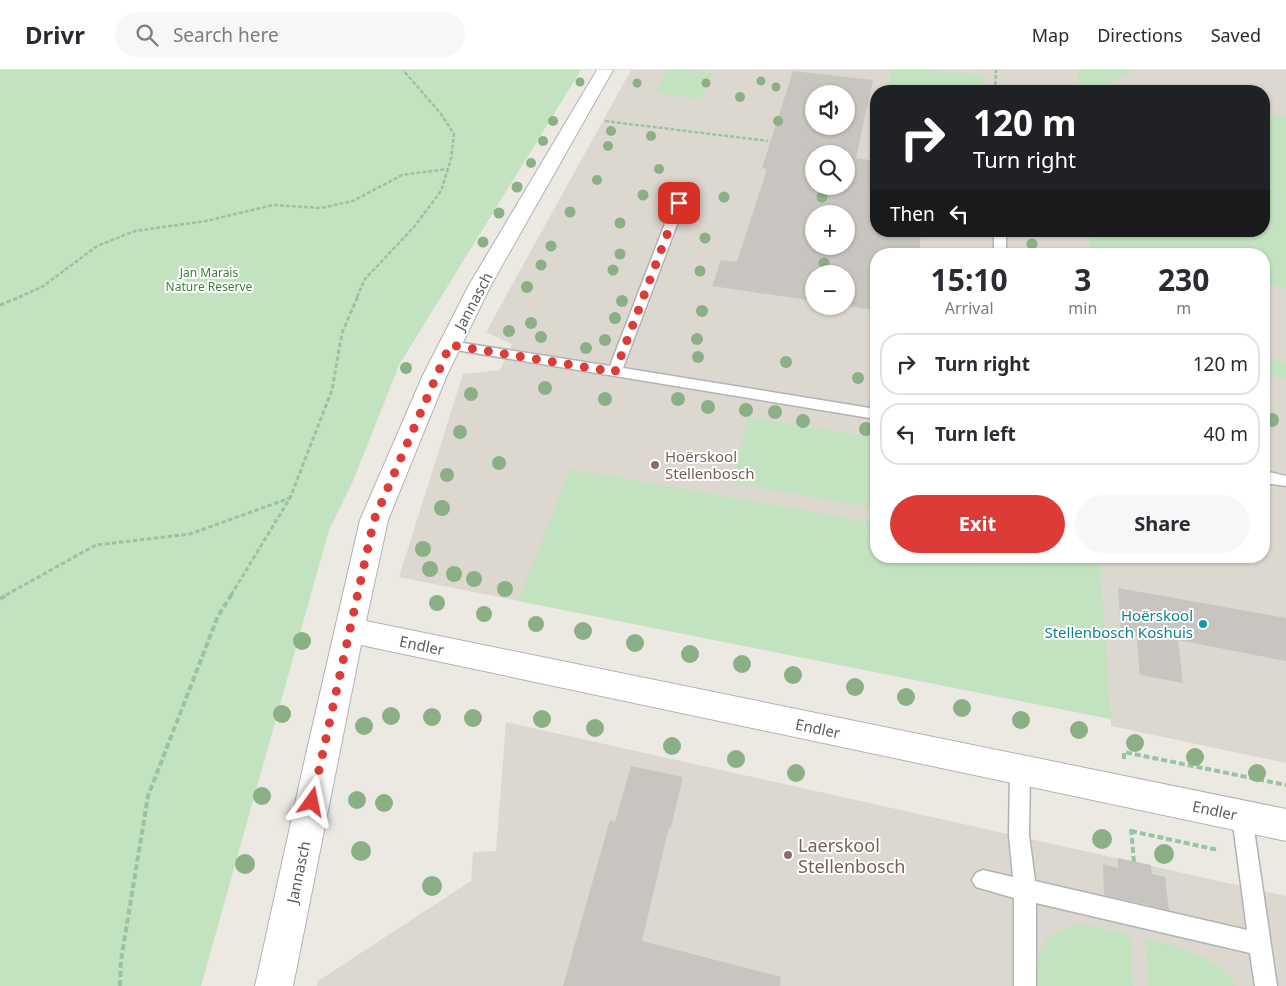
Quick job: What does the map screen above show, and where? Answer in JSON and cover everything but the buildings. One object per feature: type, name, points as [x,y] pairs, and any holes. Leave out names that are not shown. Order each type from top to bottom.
[{"type":"street","name":"Jannasch","points":[[274,986],[320,763],[374,520],[450,345],[480,285],[606,70]]},
{"type":"street","name":"Endler","points":[[350,630],[1286,825]]},
{"type":"lane","points":[[615,372],[679,203]]},
{"type":"lane","points":[[450,345],[870,413]]},
{"type":"lane","points":[[1270,479],[1284,481]]},
{"type":"lane","points":[[1020,770],[1019,835],[1025,889],[1024,986]]},
{"type":"lane","points":[[1242,816],[1266,986]]},
{"type":"lane","points":[[983,880],[1260,944]]},
{"type":"path","points":[[120,986],[121,960],[148,796],[218,616],[290,498],[332,390],[342,333],[365,279],[414,227],[441,191],[451,159],[454,134],[441,114],[403,70]]},
{"type":"path","points":[[995,85],[996,70]]},
{"type":"path","points":[[608,121],[768,141]]},
{"type":"path","points":[[0,305],[42,287],[98,246],[134,231],[206,221],[273,205],[321,208],[353,201],[402,175],[447,169]]},
{"type":"path","points":[[0,599],[18,587],[96,545],[190,534],[290,498]]},
{"type":"path","points":[[1124,752],[1286,785]]},
{"type":"path","points":[[1130,822],[1134,862]]},
{"type":"path","points":[[1131,831],[1218,850]]},
{"type":"shaded area","name":"Hoërskool Stellenbosch","points":[[631,70],[1286,70],[1286,763],[1111,726],[1111,719],[399,577],[463,374],[500,370],[512,344],[486,332]]},
{"type":"shaded area","name":"Laerskool Stellenbosch","points":[[506,722],[1286,896],[1286,986],[317,986],[318,981],[471,881],[473,852],[496,851]]},
{"type":"green space","name":"Jan Marais Nature Reserve","points":[[0,70],[581,70],[399,365],[354,479],[329,530],[201,986],[0,986]]},
{"type":"green space","points":[[668,70],[697,71],[712,74],[700,99],[656,93]]},
{"type":"green space","points":[[891,70],[932,70],[984,75],[983,85],[888,85]]},
{"type":"green space","points":[[1078,70],[1133,70],[1110,82],[1108,85],[1079,85]]},
{"type":"green space","points":[[1270,115],[1286,117],[1286,287],[1270,285],[1270,248],[1090,248],[1089,237],[1270,237]]},
{"type":"green space","points":[[1270,359],[1286,362],[1286,379],[1270,375]]},
{"type":"green space","points":[[748,417],[870,437],[870,507],[732,483]]},
{"type":"green space","points":[[570,469],[870,522],[870,563],[1100,563],[1111,719],[518,601]]},
{"type":"green space","points":[[1076,925],[1088,925],[1130,935],[1133,986],[1037,986],[1039,954],[1042,946],[1054,933]]},
{"type":"green space","points":[[1145,939],[1171,945],[1207,959],[1227,975],[1236,986],[1148,986]]},
{"type":"place","name":"Hoërskool Stellenbosch","points":[[655,465]]},
{"type":"place","name":"Hoërskool Stellenbosch Koshuis","points":[[1203,624]]},
{"type":"place","name":"Laerskool Stellenbosch","points":[[788,855]]},
{"type":"route","points":[[312,802],[374,520],[450,345],[506,356],[615,372],[679,203]]}]
